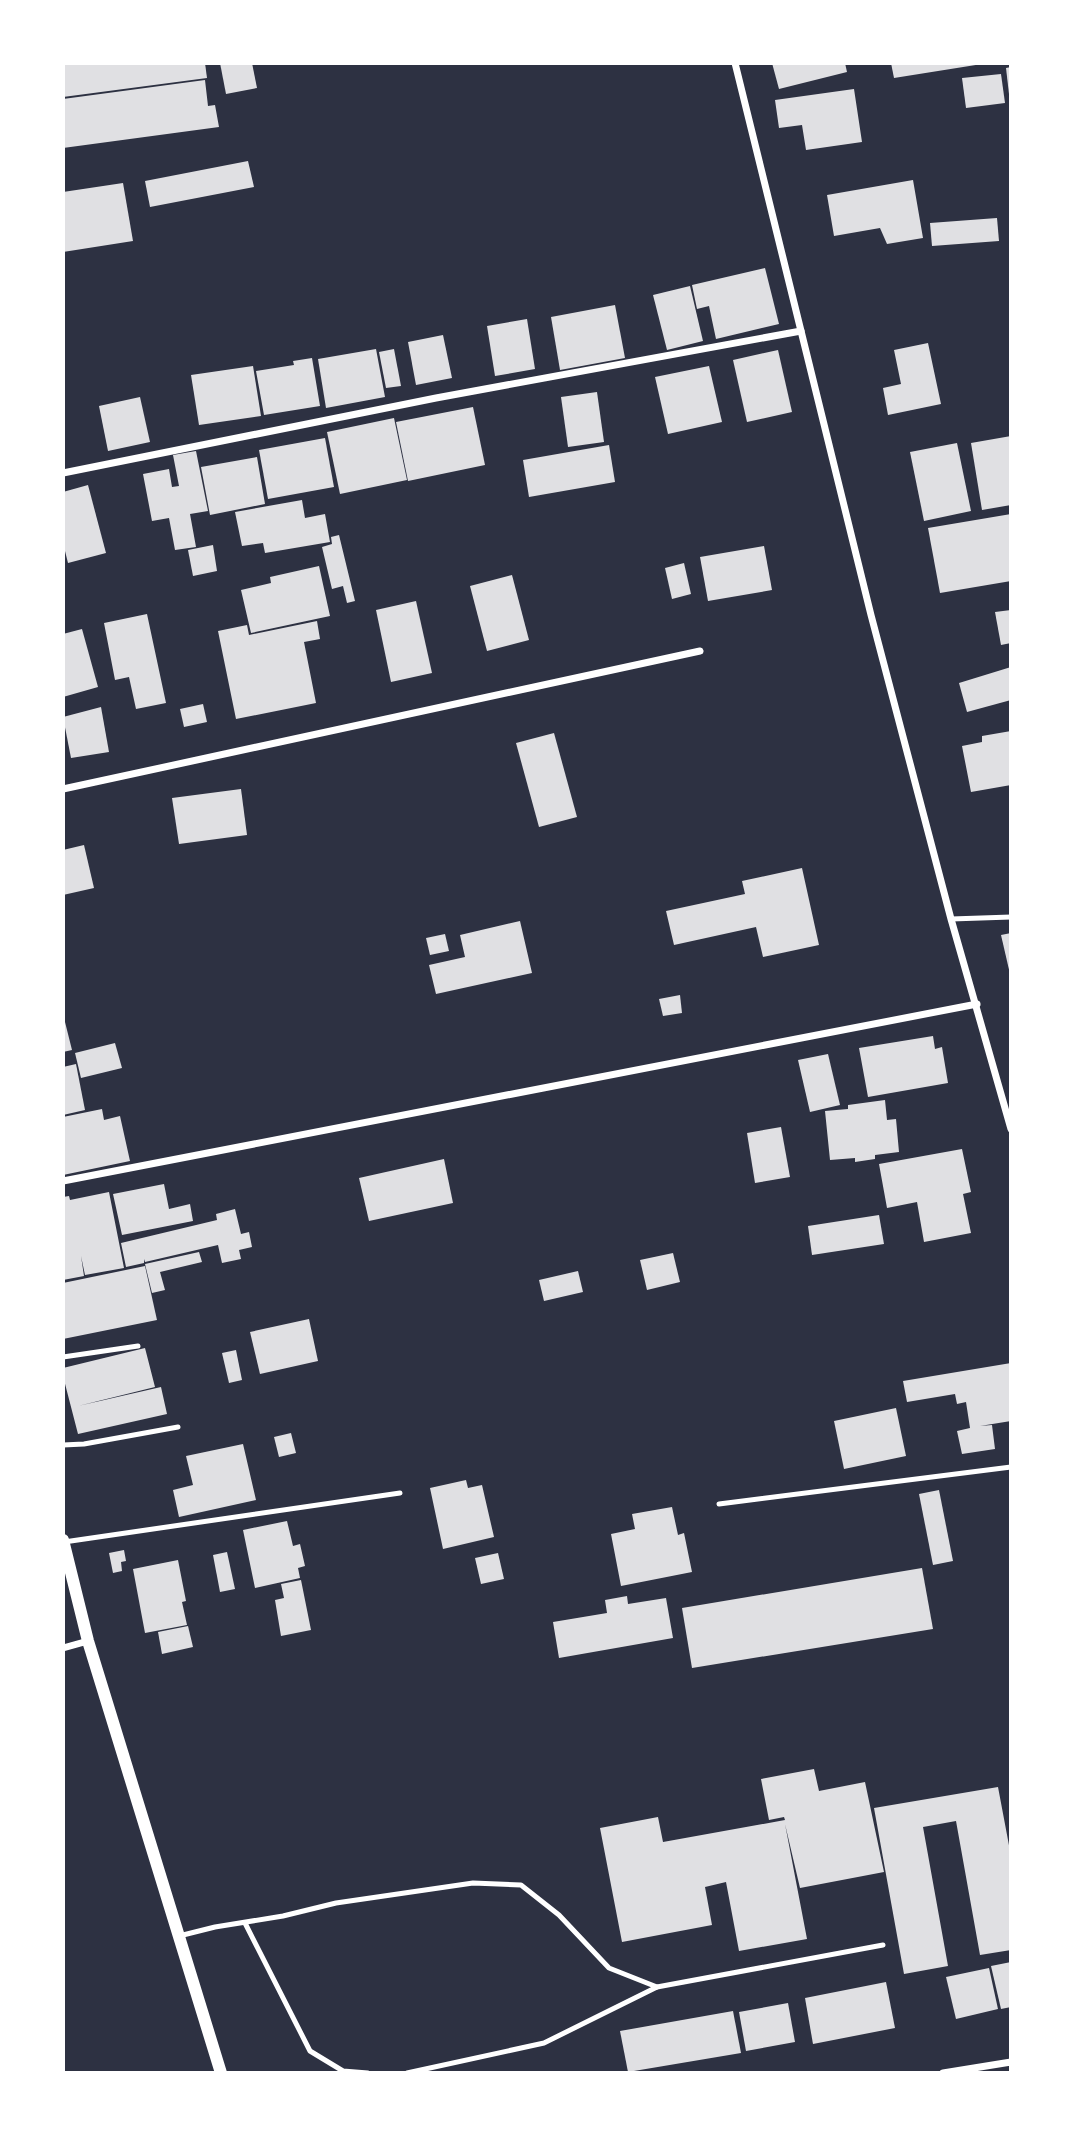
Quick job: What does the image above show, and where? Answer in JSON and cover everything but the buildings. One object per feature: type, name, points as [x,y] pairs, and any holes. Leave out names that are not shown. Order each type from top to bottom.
[{"type":"street","points":[[735,63],[871,615],[951,919],[1011,1129]]},
{"type":"street","points":[[63,473],[450,395],[802,331]]},
{"type":"street","points":[[63,789],[700,651]]},
{"type":"street","points":[[63,1181],[977,1004]]},
{"type":"street","points":[[63,1541],[88,1641],[221,2073]]},
{"type":"street","points":[[63,1648],[88,1641]]},
{"type":"street","points":[[943,2073],[1011,2062]]},
{"type":"lane","points":[[951,919],[1011,917]]},
{"type":"lane","points":[[63,1357],[138,1346]]},
{"type":"lane","points":[[63,1444],[84,1444],[178,1427]]},
{"type":"lane","points":[[719,1504],[1011,1467]]},
{"type":"lane","points":[[63,1541],[400,1493]]},
{"type":"lane","points":[[179,1936],[336,1903],[473,1883],[521,1885],[559,1915],[609,1968],[657,1987]]},
{"type":"lane","points":[[245,1923],[310,2051],[343,2071],[368,2073]]},
{"type":"lane","points":[[407,2073],[544,2043],[657,1987],[883,1945]]}]
